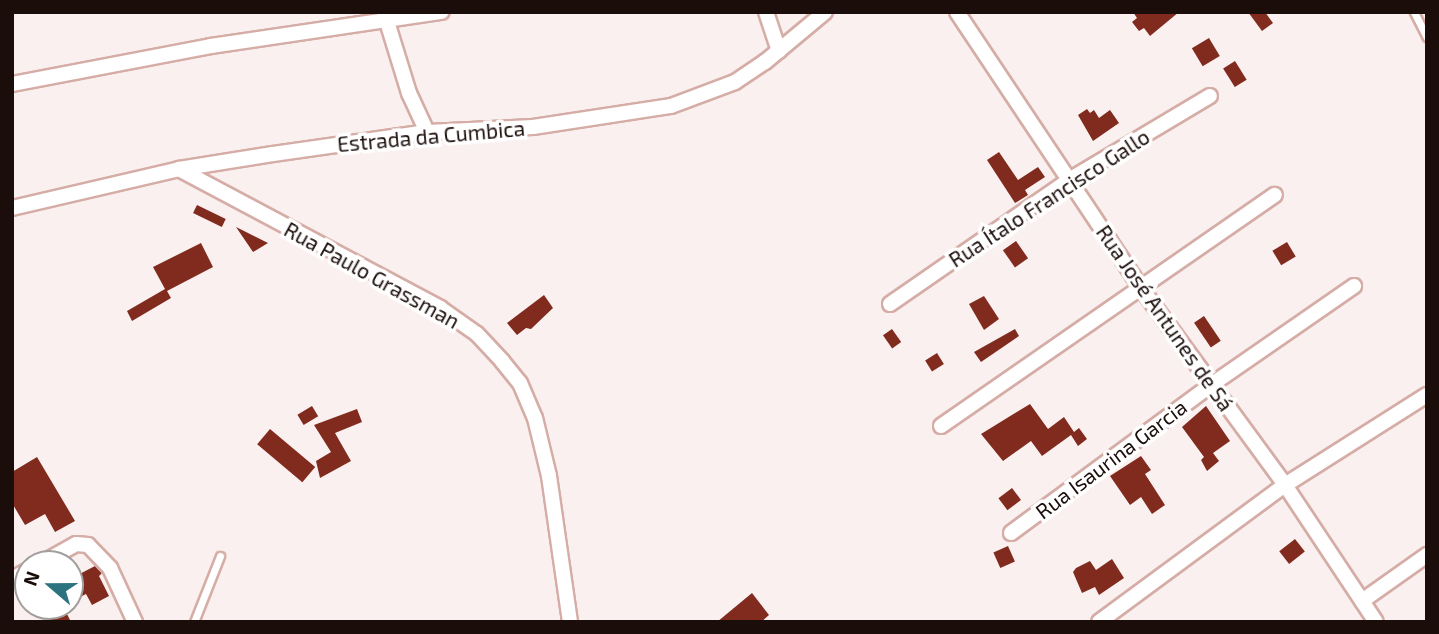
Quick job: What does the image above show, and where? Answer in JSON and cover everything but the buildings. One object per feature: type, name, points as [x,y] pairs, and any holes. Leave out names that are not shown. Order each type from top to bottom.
[{"type":"street","points":[[12,85],[211,46],[385,17],[442,12]]},
{"type":"street","points":[[766,12],[779,51]]},
{"type":"street","name":"Estrada da Cumbica","points":[[12,208],[179,169],[427,132],[533,127],[671,106],[735,82],[779,51],[825,12]]},
{"type":"street","name":"Rua José Antunes de Sá","points":[[957,12],[1141,288],[1285,485],[1376,622]]},
{"type":"street","points":[[385,17],[409,93],[427,132]]},
{"type":"street","name":"Rua Ítalo Francisco Gallo","points":[[890,304],[1069,180],[1210,96]]},
{"type":"street","name":"Rua Paulo Grassman","points":[[179,169],[440,308],[477,334],[502,361],[520,383],[535,418],[550,476],[570,622]]},
{"type":"street","points":[[941,426],[1275,195]]},
{"type":"street","name":"Rua Isaurina Garcia","points":[[1011,533],[1210,385],[1354,286]]},
{"type":"street","points":[[1099,622],[1285,485],[1427,395]]},
{"type":"street","points":[[65,550],[76,544],[88,545],[110,568],[135,622]]},
{"type":"street","points":[[1362,601],[1427,555]]},
{"type":"lane","points":[[1414,12],[1427,37]]},
{"type":"lane","points":[[194,622],[220,556]]}]
